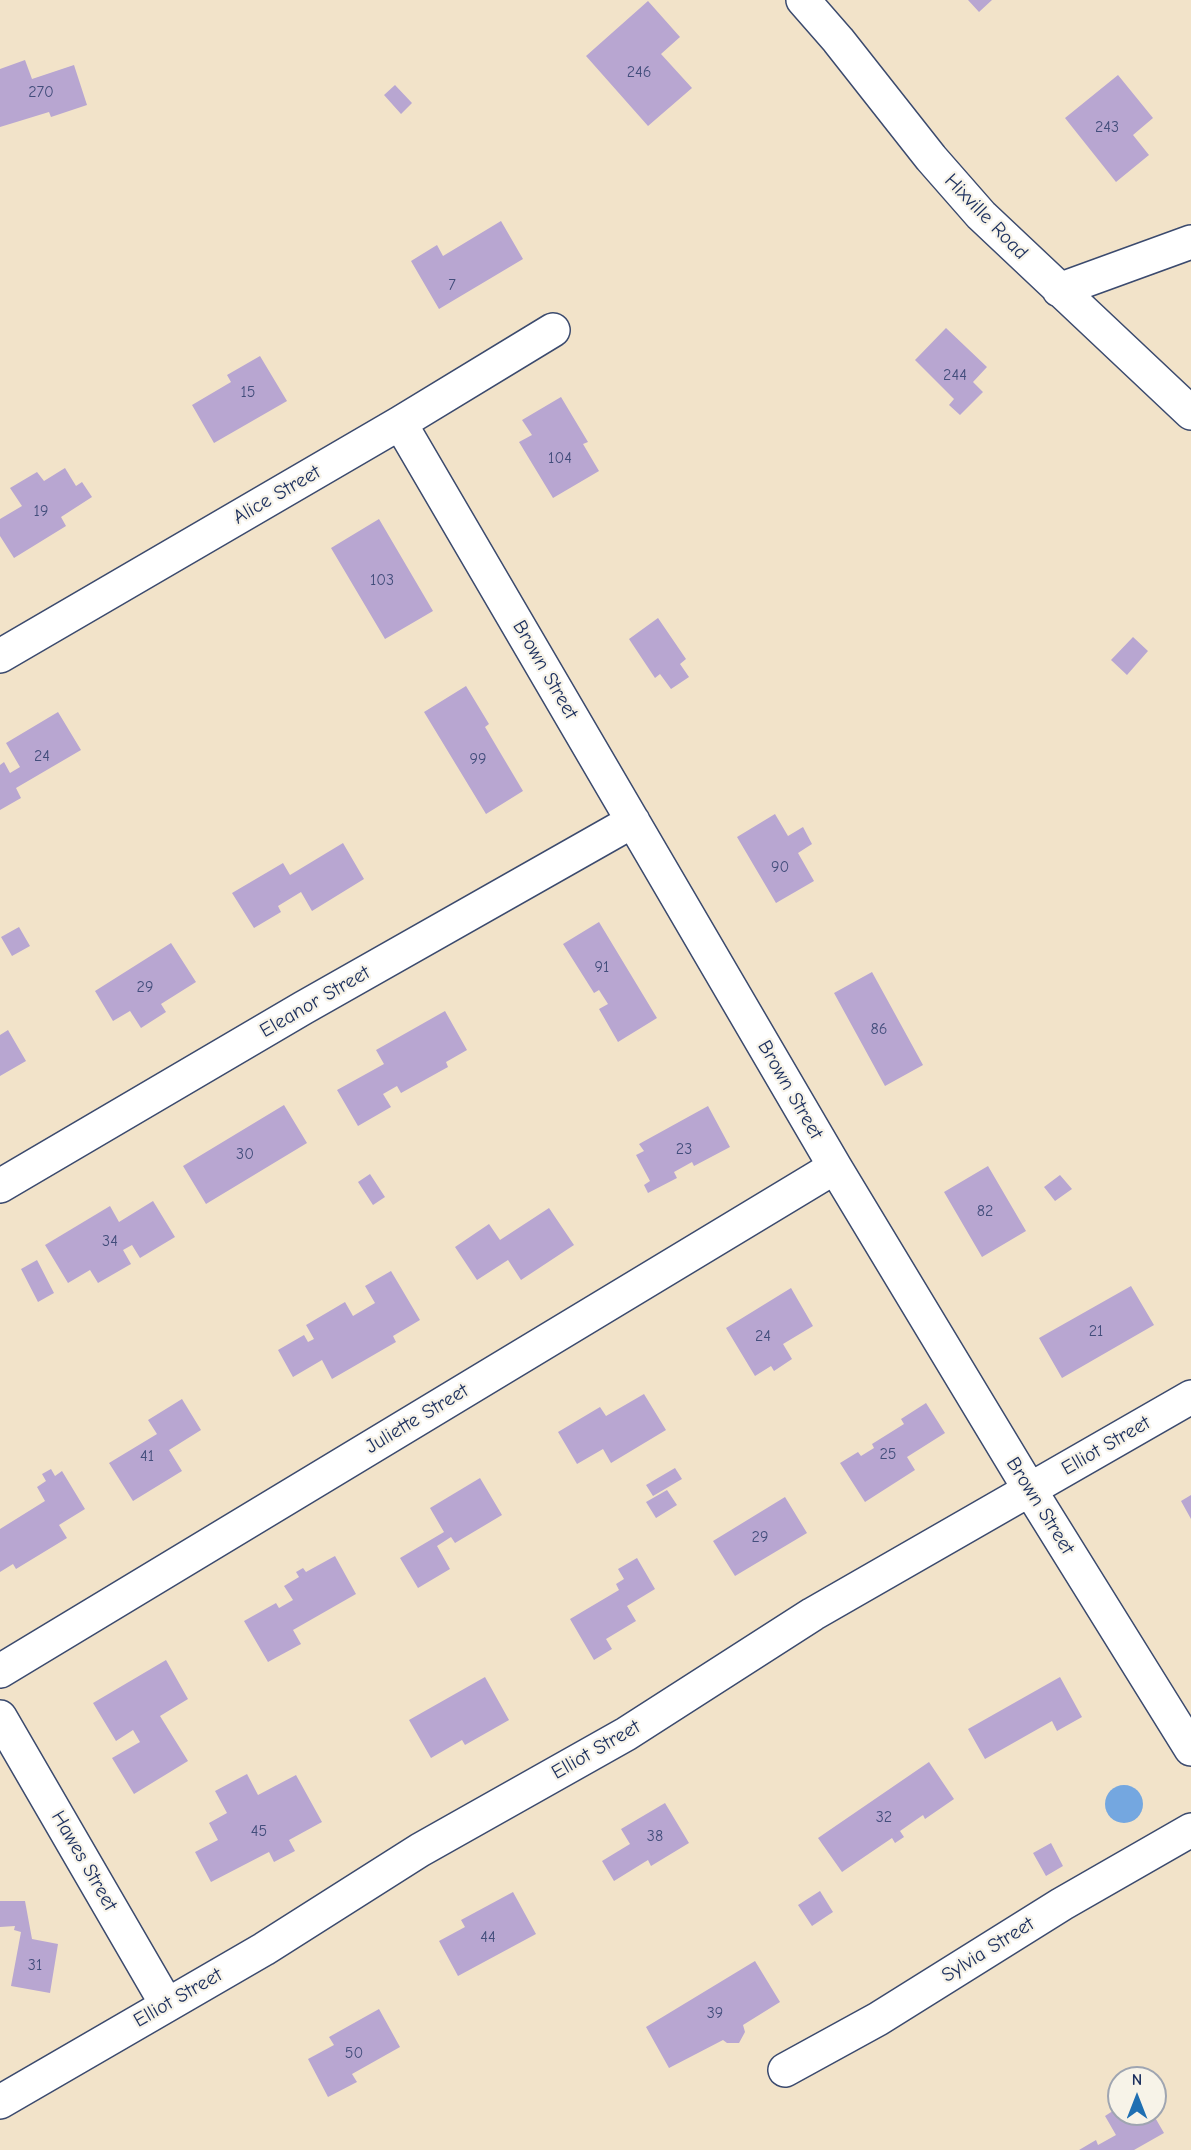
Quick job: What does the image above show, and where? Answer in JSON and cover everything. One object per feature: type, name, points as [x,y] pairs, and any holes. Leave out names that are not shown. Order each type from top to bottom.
[{"type":"street","name":"Hixville Road","points":[[803,0],[838,40],[931,158],[981,215],[1191,413]]},
{"type":"street","points":[[1059,290],[1191,242]]},
{"type":"street","name":"Alice Street","points":[[0,656],[400,423],[553,330]]},
{"type":"street","name":"Brown Street","points":[[400,423],[835,1167],[1030,1490],[1191,1749]]},
{"type":"street","name":"Eleanor Street","points":[[0,1186],[303,1008],[633,821]]},
{"type":"street","name":"Juliette Street","points":[[0,1671],[835,1167]]},
{"type":"street","name":"Elliot Street","points":[[0,2102],[264,1949],[420,1850],[626,1734],[813,1614],[1191,1397]]},
{"type":"street","name":"Hawes Street","points":[[0,1717],[167,2005]]},
{"type":"street","name":"Sylvia Street","points":[[785,2070],[878,2019],[1062,1904],[1191,1830]]},
{"type":"water","points":[[1124,1785],[1138,1790],[1143,1804],[1138,1818],[1124,1823],[1110,1818],[1105,1804],[1110,1790]]},
{"type":"building","points":[[968,0],[992,0],[979,12]]},
{"type":"building","points":[[648,1],[680,37],[661,54],[692,88],[648,126],[586,56]]},
{"type":"building","points":[[25,60],[32,79],[74,65],[87,105],[51,117],[49,112],[0,127],[0,69]]},
{"type":"building","points":[[1118,75],[1153,118],[1133,135],[1149,155],[1116,182],[1065,118]]},
{"type":"building","points":[[395,85],[412,103],[401,114],[384,95]]},
{"type":"building","points":[[501,221],[523,259],[439,309],[411,261],[437,245],[443,256]]},
{"type":"building","points":[[946,328],[987,367],[973,382],[983,392],[960,415],[949,405],[954,399],[915,360]]},
{"type":"building","points":[[260,356],[287,401],[214,443],[192,405],[231,382],[227,375]]},
{"type":"building","points":[[561,397],[588,442],[583,444],[599,471],[553,498],[519,442],[532,435],[522,420]]},
{"type":"building","points":[[65,468],[76,486],[82,482],[92,497],[61,517],[66,526],[14,558],[0,536],[0,519],[22,506],[10,488],[37,472],[44,481]]},
{"type":"building","points":[[379,519],[433,611],[385,639],[331,548]]},
{"type":"building","points":[[658,618],[686,659],[680,664],[689,677],[671,689],[660,674],[655,678],[629,639]]},
{"type":"building","points":[[1133,637],[1148,651],[1127,675],[1111,660]]},
{"type":"building","points":[[466,686],[489,724],[485,727],[523,791],[486,814],[424,712]]},
{"type":"building","points":[[58,712],[81,750],[16,788],[21,798],[0,810],[0,765],[4,762],[10,773],[20,767],[6,743]]},
{"type":"building","points":[[775,814],[788,836],[803,827],[812,844],[798,853],[814,881],[776,903],[737,837]]},
{"type":"building","points":[[343,843],[364,879],[312,911],[301,892],[278,906],[281,912],[254,928],[232,893],[283,863],[290,875]]},
{"type":"building","points":[[599,922],[657,1018],[618,1042],[599,1009],[608,1004],[599,990],[594,993],[563,944]]},
{"type":"building","points":[[19,927],[30,946],[12,956],[1,937]]},
{"type":"building","points":[[171,943],[196,982],[161,1004],[166,1012],[141,1028],[130,1011],[113,1021],[95,991]]},
{"type":"building","points":[[872,972],[923,1065],[885,1086],[834,993]]},
{"type":"building","points":[[445,1011],[467,1050],[446,1062],[448,1067],[401,1093],[397,1086],[383,1094],[391,1107],[358,1126],[337,1090],[384,1064],[376,1050]]},
{"type":"building","points":[[8,1030],[26,1061],[0,1076],[0,1035]]},
{"type":"building","points":[[284,1105],[307,1143],[206,1204],[183,1166]]},
{"type":"building","points":[[708,1106],[730,1147],[694,1166],[692,1162],[674,1172],[677,1178],[648,1193],[644,1185],[650,1181],[636,1155],[644,1151],[639,1144]]},
{"type":"building","points":[[988,1166],[1026,1231],[982,1257],[944,1192]]},
{"type":"building","points":[[370,1174],[385,1197],[373,1205],[358,1182]]},
{"type":"building","points":[[1060,1175],[1072,1189],[1055,1201],[1044,1187]]},
{"type":"building","points":[[153,1201],[175,1237],[140,1258],[132,1245],[123,1250],[131,1264],[98,1283],[90,1270],[68,1283],[45,1245],[110,1206],[119,1222]]},
{"type":"building","points":[[549,1208],[574,1245],[521,1280],[508,1260],[477,1280],[455,1247],[489,1224],[500,1240]]},
{"type":"building","points":[[37,1260],[54,1293],[38,1302],[21,1269]]},
{"type":"building","points":[[391,1271],[420,1320],[393,1336],[396,1342],[332,1379],[322,1360],[293,1377],[278,1350],[304,1335],[308,1342],[314,1339],[306,1325],[345,1302],[353,1316],[375,1303],[365,1286]]},
{"type":"building","points":[[1131,1286],[1154,1325],[1062,1378],[1039,1338]]},
{"type":"building","points":[[791,1288],[813,1326],[783,1344],[792,1359],[774,1371],[771,1366],[755,1376],[726,1328]]},
{"type":"building","points":[[644,1394],[666,1430],[611,1463],[603,1449],[577,1464],[558,1432],[600,1407],[606,1416]]},
{"type":"building","points":[[182,1399],[201,1430],[169,1450],[182,1471],[133,1501],[109,1463],[157,1434],[148,1420]]},
{"type":"building","points":[[926,1403],[945,1433],[907,1457],[915,1470],[865,1502],[840,1463],[858,1452],[861,1456],[874,1448],[872,1444],[904,1424],[901,1419]]},
{"type":"building","points":[[675,1468],[682,1479],[653,1496],[646,1485]]},
{"type":"building","points":[[51,1469],[55,1476],[62,1471],[85,1509],[59,1525],[67,1538],[16,1569],[13,1564],[0,1572],[0,1529],[45,1501],[37,1487],[46,1481],[42,1474]]},
{"type":"building","points":[[480,1478],[502,1515],[455,1543],[451,1537],[437,1546],[450,1569],[418,1588],[400,1558],[444,1532],[430,1508]]},
{"type":"building","points":[[667,1490],[677,1505],[656,1518],[646,1502]]},
{"type":"building","points":[[1191,1495],[1191,1519],[1181,1501]]},
{"type":"building","points":[[785,1497],[807,1533],[735,1576],[713,1541]]},
{"type":"building","points":[[335,1556],[356,1594],[293,1630],[301,1644],[268,1662],[244,1621],[276,1603],[279,1608],[293,1600],[284,1586],[299,1577],[296,1572],[303,1568],[306,1572]]},
{"type":"building","points":[[637,1558],[655,1589],[627,1606],[636,1621],[606,1639],[612,1649],[594,1660],[570,1619],[619,1590],[616,1584],[624,1579],[618,1569]]},
{"type":"building","points":[[166,1660],[188,1699],[160,1716],[188,1761],[134,1794],[112,1758],[140,1742],[133,1730],[116,1741],[93,1703]]},
{"type":"building","points":[[485,1677],[509,1720],[465,1745],[462,1740],[431,1758],[409,1720]]},
{"type":"building","points":[[1060,1677],[1082,1717],[1057,1731],[1052,1721],[985,1759],[968,1729]]},
{"type":"building","points":[[929,1762],[954,1799],[925,1819],[923,1815],[900,1831],[904,1837],[895,1843],[892,1838],[842,1872],[818,1838]]},
{"type":"building","points":[[247,1774],[258,1795],[296,1775],[322,1822],[289,1840],[295,1851],[274,1862],[269,1852],[211,1882],[195,1852],[218,1840],[209,1823],[227,1813],[215,1791]]},
{"type":"building","points":[[665,1803],[689,1843],[651,1866],[648,1860],[614,1881],[602,1861],[630,1844],[621,1829]]},
{"type":"building","points":[[1051,1843],[1063,1866],[1046,1876],[1033,1853]]},
{"type":"building","points":[[820,1891],[833,1912],[812,1926],[798,1905]]},
{"type":"building","points":[[513,1892],[536,1934],[458,1976],[439,1941],[465,1927],[461,1920]]},
{"type":"building","points":[[0,1901],[25,1901],[32,1939],[58,1944],[50,1993],[11,1986],[21,1932],[14,1930],[15,1926],[0,1927]]},
{"type":"building","points":[[755,1961],[780,2002],[743,2025],[745,2032],[739,2043],[727,2043],[723,2040],[669,2068],[646,2027]]},
{"type":"building","points":[[379,2009],[400,2047],[352,2074],[357,2082],[328,2097],[308,2059],[334,2045],[329,2037]]},
{"type":"building","points":[[1111,2126],[1160,2126],[1164,2133],[1134,2150],[1079,2150],[1096,2140],[1098,2145],[1116,2135]]}]
